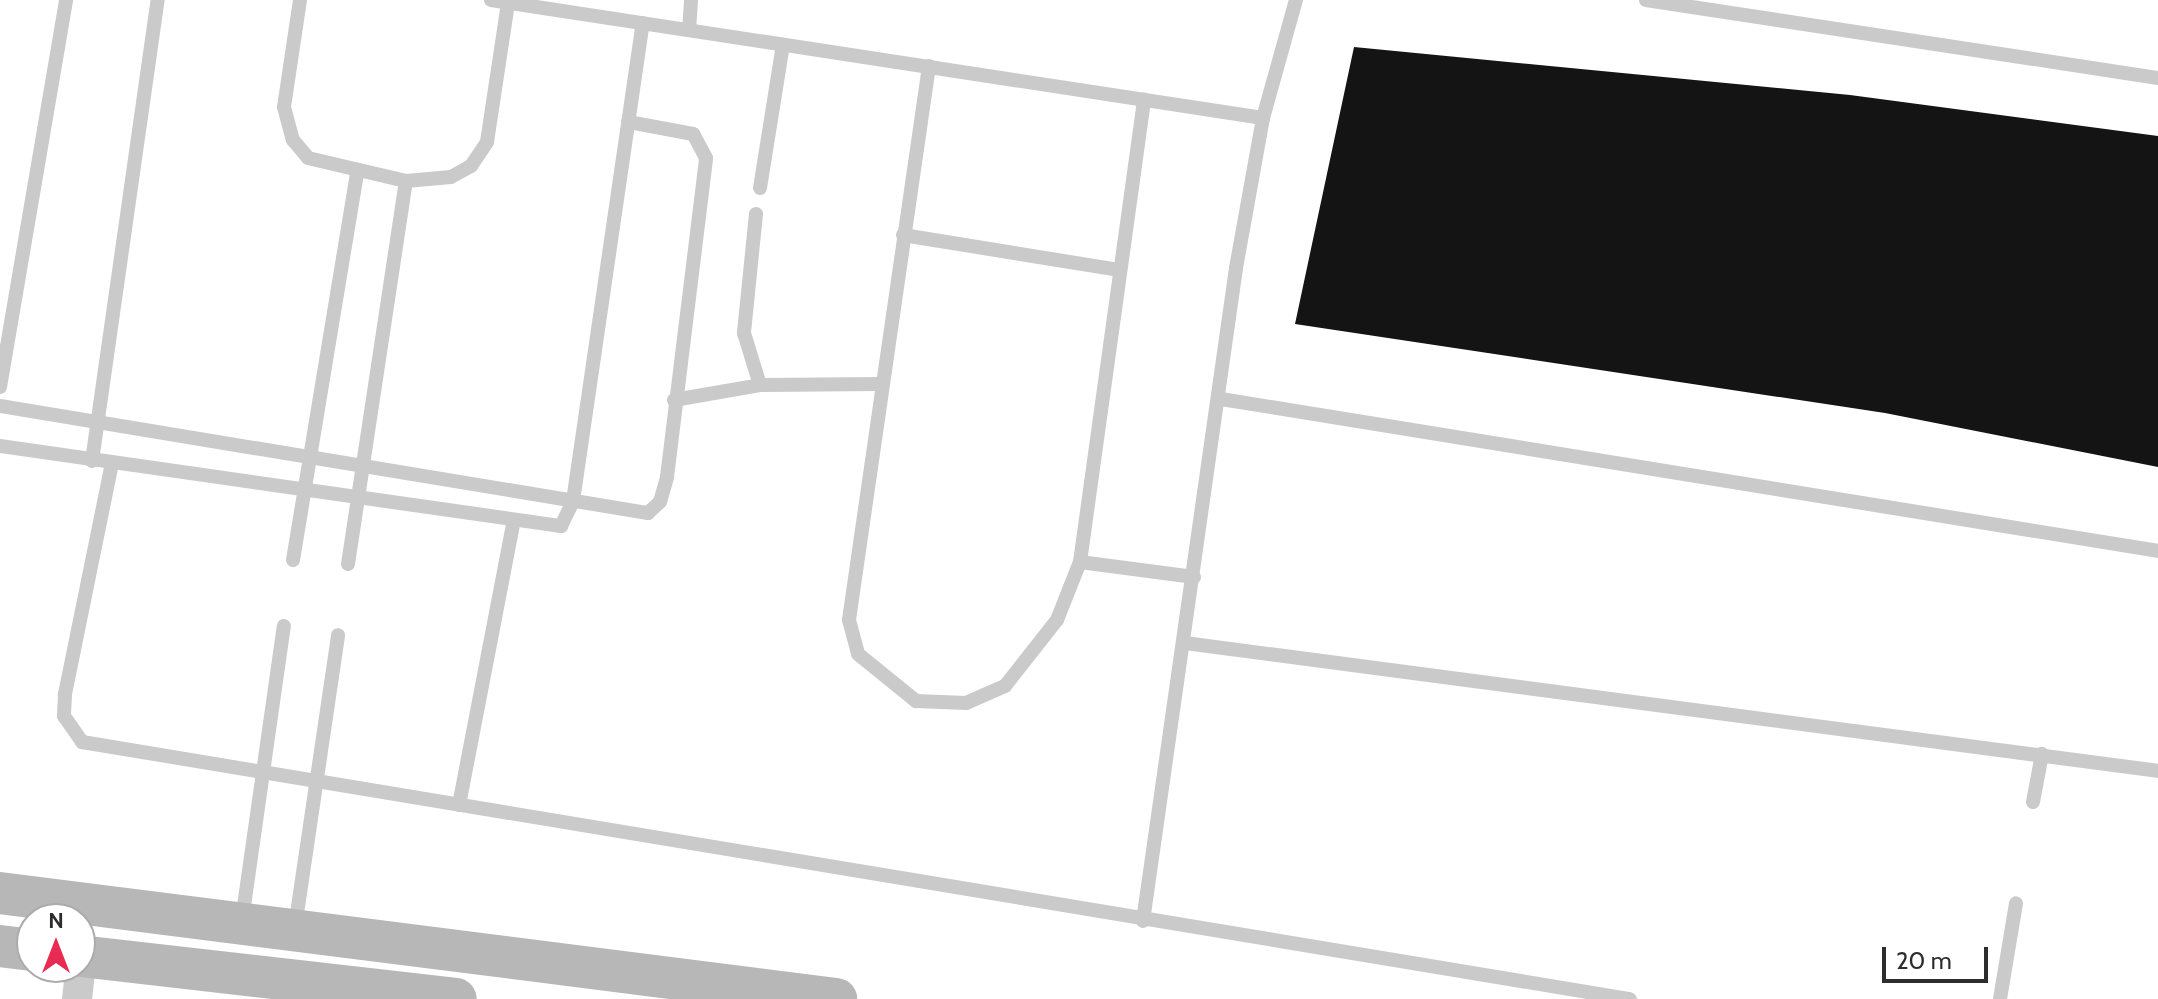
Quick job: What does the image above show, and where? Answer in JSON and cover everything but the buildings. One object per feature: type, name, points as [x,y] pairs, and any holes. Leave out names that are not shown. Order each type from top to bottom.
[{"type":"main road","points":[[0,893],[242,920],[836,999]]},
{"type":"main road","points":[[284,981],[295,927]]},
{"type":"main road","points":[[96,958],[456,999]]},
{"type":"lane","points":[[0,387],[66,0]]},
{"type":"lane","points":[[92,461],[158,0]]},
{"type":"lane","points":[[300,0],[284,107],[293,140],[308,158],[357,175],[406,181],[451,177],[471,166],[487,142],[508,3]]},
{"type":"lane","points":[[491,0],[1263,118]]},
{"type":"lane","points":[[689,30],[691,0]]},
{"type":"lane","points":[[1143,921],[1263,118],[1296,0]]},
{"type":"lane","points":[[1646,0],[2158,78]]},
{"type":"lane","points":[[0,446],[513,524],[561,526],[573,501],[643,23]]},
{"type":"lane","points":[[760,188],[783,45]]},
{"type":"lane","points":[[929,66],[880,384],[849,620],[858,654],[884,682],[916,701],[966,703],[1005,686],[1057,620],[1080,562],[1144,99]]},
{"type":"lane","points":[[0,406],[97,425],[363,464],[630,514],[660,502],[706,158],[693,134],[628,122]]},
{"type":"lane","points":[[293,560],[357,175]]},
{"type":"lane","points":[[348,564],[406,181]]},
{"type":"lane","points":[[756,214],[744,333],[760,385]]},
{"type":"lane","points":[[903,235],[1120,270]]},
{"type":"lane","points":[[674,400],[760,385],[880,384]]},
{"type":"lane","points":[[1221,399],[2158,551]]},
{"type":"lane","points":[[112,463],[65,695],[70,730],[108,749],[1630,999]]},
{"type":"lane","points":[[459,805],[513,524]]},
{"type":"lane","points":[[1080,562],[1194,577]]},
{"type":"lane","points":[[242,920],[284,626]]},
{"type":"lane","points":[[295,927],[338,635]]},
{"type":"lane","points":[[1185,643],[2158,771]]},
{"type":"lane","points":[[2033,802],[2042,754]]},
{"type":"lane","points":[[2000,999],[2016,903]]}]
